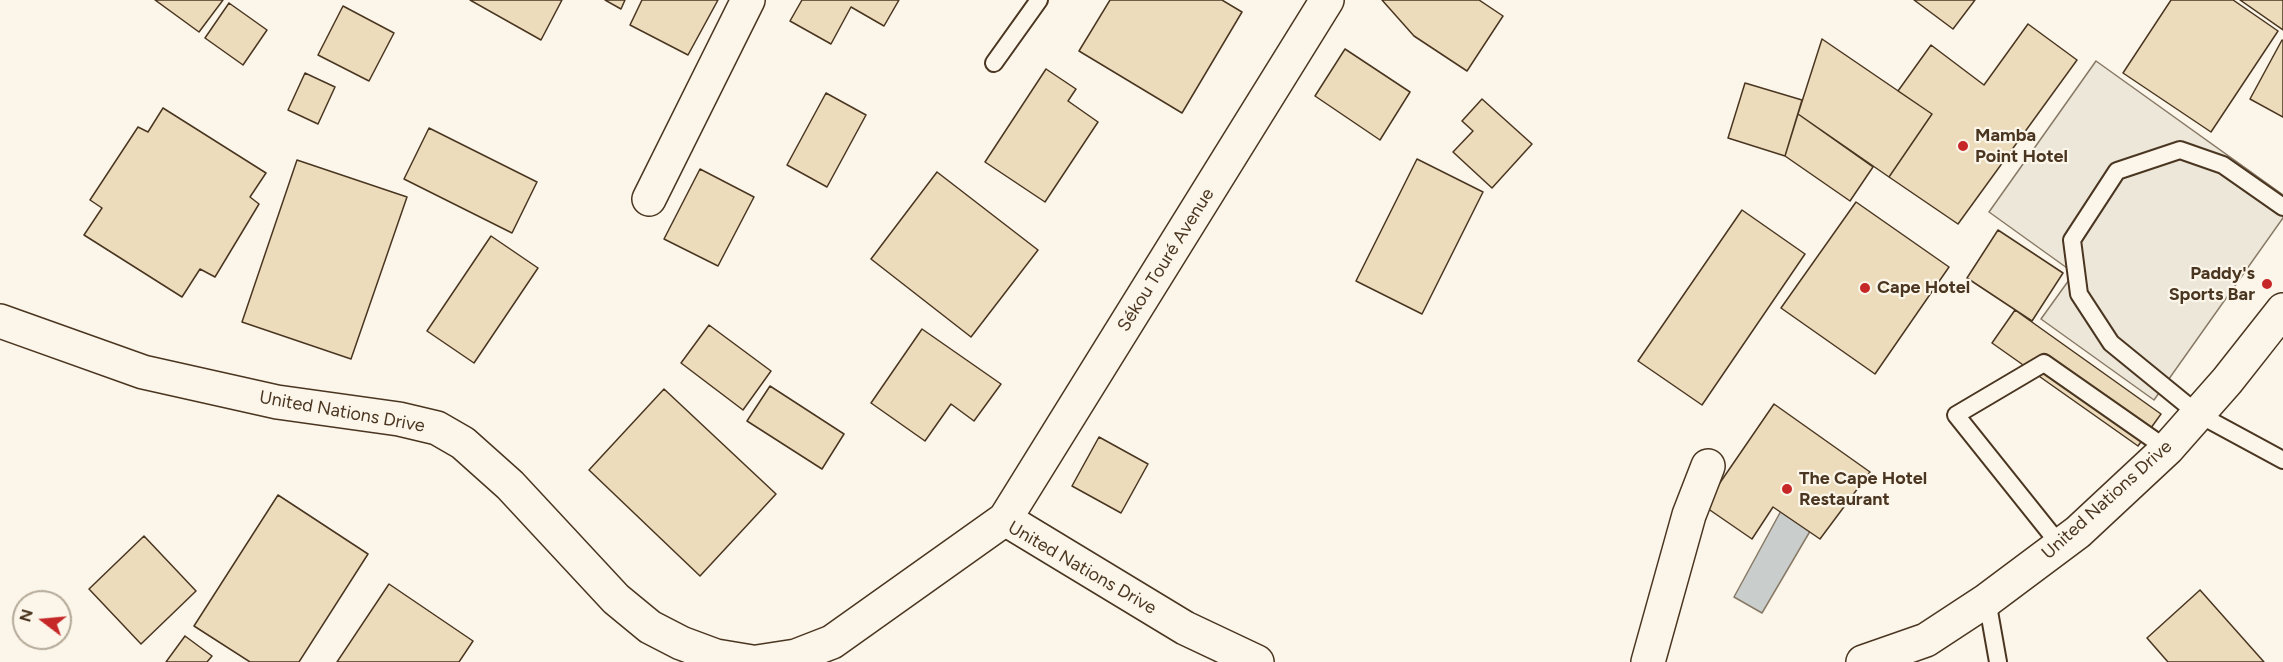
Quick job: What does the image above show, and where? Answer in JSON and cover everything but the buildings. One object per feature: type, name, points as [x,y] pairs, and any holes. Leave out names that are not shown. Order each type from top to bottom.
[{"type":"main road","points":[[649,199],[748,0]]},
{"type":"main road","name":"Sékou Touré Avenue","points":[[1005,519],[1327,0]]},
{"type":"main road","name":"United Nations Drive","points":[[1863,662],[1926,640],[1987,600],[2060,545],[2167,449],[2199,414],[2283,310]]},
{"type":"main road","name":"United Nations Drive","points":[[0,321],[143,372],[276,402],[399,419],[437,428],[463,443],[510,484],[616,599],[650,627],[707,653],[752,662]]},
{"type":"main road","points":[[1648,662],[1689,515],[1708,466]]},
{"type":"main road","name":"United Nations Drive","points":[[757,662],[796,656],[832,642],[1005,519],[1185,628],[1257,662]]},
{"type":"lane","points":[[994,63],[1039,0]]},
{"type":"lane","points":[[2283,207],[2223,165],[2180,150],[2117,171],[2072,240],[2079,294],[2111,343],[2199,414],[2283,460]]},
{"type":"lane","points":[[2060,545],[1956,415],[2044,363],[2167,449]]},
{"type":"lane","points":[[1987,600],[1998,662]]},
{"type":"shaded area","points":[[2096,61],[2283,195],[2283,218],[2154,400],[2041,319],[2074,273],[1989,212]]},
{"type":"shaded area","points":[[1788,498],[1819,516],[1762,613],[1734,597]]},
{"type":"place","name":"Mamba Point Hotel","points":[[1963,146]]},
{"type":"place","name":"Paddy's Sports Bar","points":[[2267,284]]},
{"type":"place","name":"Cape Hotel","points":[[1865,288]]},
{"type":"place","name":"The Cape Hotel Restaurant","points":[[1787,489]]}]
